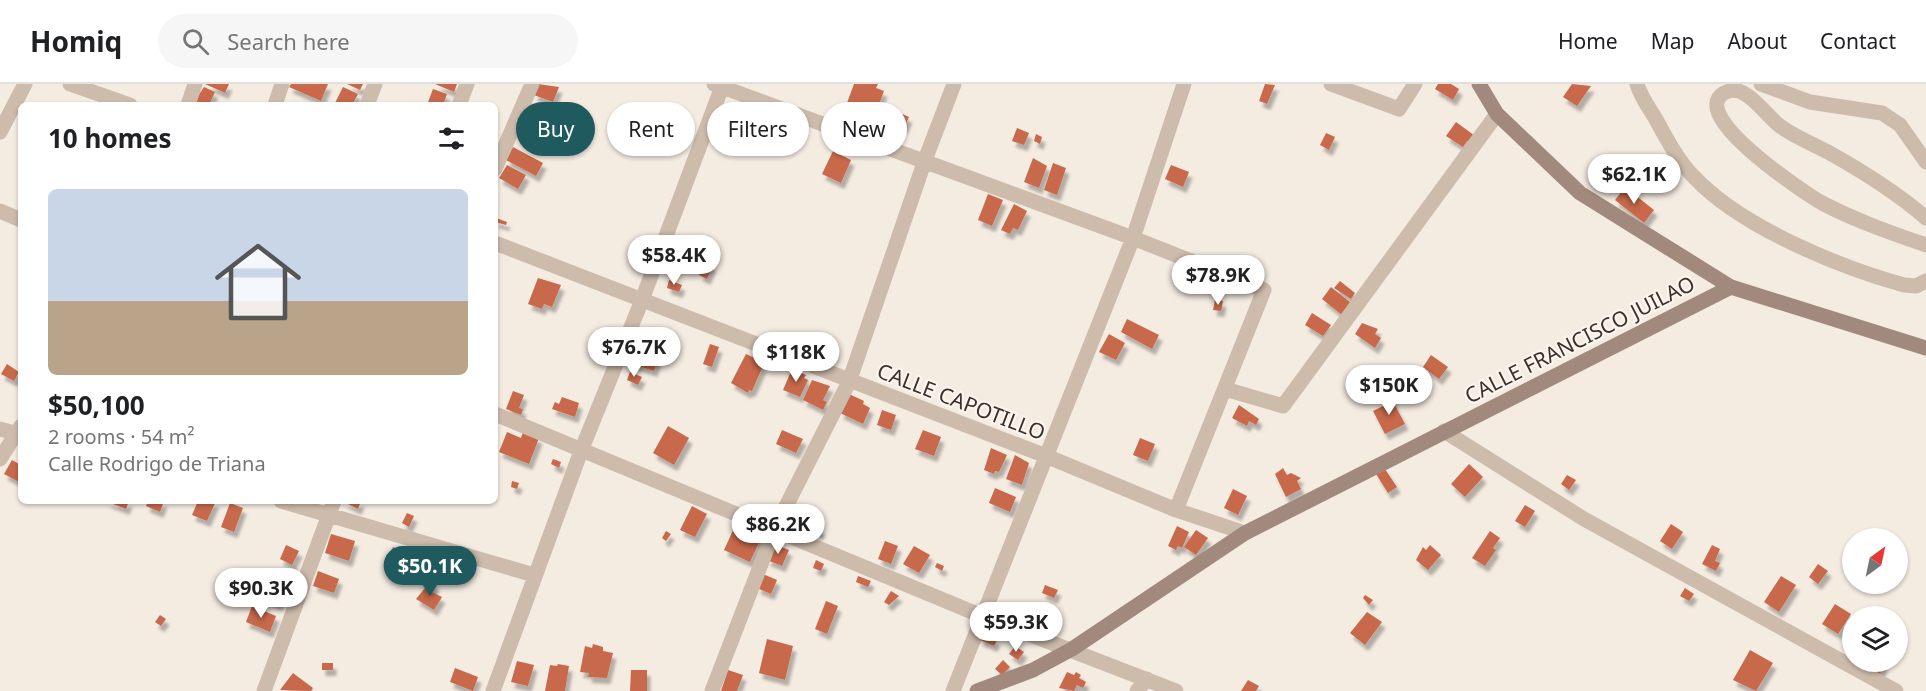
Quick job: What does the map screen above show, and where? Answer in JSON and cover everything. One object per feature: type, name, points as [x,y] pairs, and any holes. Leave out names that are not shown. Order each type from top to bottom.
[{"type":"street","points":[[0,132],[24,84]]},
{"type":"street","points":[[69,84],[121,102]]},
{"type":"street","points":[[189,102],[195,84]]},
{"type":"street","points":[[276,102],[282,84]]},
{"type":"street","points":[[368,102],[375,84]]},
{"type":"street","points":[[460,102],[467,84]]},
{"type":"street","points":[[498,162],[532,84]]},
{"type":"street","points":[[712,691],[775,528],[849,382],[925,160],[954,84]]},
{"type":"street","points":[[952,691],[1133,238],[1184,84]]},
{"type":"street","points":[[1331,84],[1399,109],[1415,84]]},
{"type":"street","points":[[1479,84],[1497,114],[1580,193],[1731,287],[1926,348]]},
{"type":"street","points":[[1637,84],[1641,98],[1672,147],[1694,177],[1721,200],[1756,222],[1832,261],[1904,285],[1916,286],[1926,281]]},
{"type":"street","points":[[1761,84],[1810,102],[1882,113],[1892,117],[1926,162]]},
{"type":"street","points":[[493,691],[581,451],[642,300],[720,85],[1133,238],[1264,290],[1176,510]]},
{"type":"street","points":[[1926,218],[1883,185],[1778,125],[1749,97],[1737,90],[1728,91],[1719,98],[1716,106],[1720,119],[1736,138],[1798,187],[1843,213],[1926,245]]},
{"type":"street","points":[[1225,388],[1283,406],[1497,114]]},
{"type":"street","points":[[0,211],[18,219]]},
{"type":"street","name":"CALLE CAPOTILLO","points":[[498,244],[849,382],[1046,456],[1176,510],[1245,533]]},
{"type":"street","name":"CALLE FRANCISCO JUILAO","points":[[977,691],[1033,670],[1072,649],[1245,533],[1731,287]]},
{"type":"street","points":[[498,415],[775,528],[982,616],[1072,649],[1142,685],[1176,691]]},
{"type":"street","points":[[0,429],[18,431]]},
{"type":"street","points":[[1444,431],[1584,519],[1896,691]]},
{"type":"street","points":[[0,459],[18,432]]},
{"type":"street","points":[[302,504],[331,508],[534,575]]},
{"type":"street","points":[[264,691],[331,508]]},
{"type":"building","points":[[205,84],[229,84],[225,93]]},
{"type":"building","points":[[291,84],[328,84],[321,101],[289,87]]},
{"type":"building","points":[[347,84],[363,84],[360,90]]},
{"type":"building","points":[[435,84],[457,84],[454,92]]},
{"type":"building","points":[[538,84],[559,87],[553,102],[534,95]]},
{"type":"building","points":[[854,84],[878,84],[876,88],[884,91],[880,102],[847,102]]},
{"type":"building","points":[[1265,84],[1275,85],[1267,104],[1259,101]]},
{"type":"building","points":[[1438,84],[1451,84],[1459,89],[1453,100],[1435,89]]},
{"type":"building","points":[[1572,84],[1591,86],[1577,106],[1563,97]]},
{"type":"building","points":[[204,87],[215,92],[210,102],[194,102]]},
{"type":"building","points":[[343,87],[358,94],[354,102],[336,102]]},
{"type":"building","points":[[433,89],[447,94],[444,102],[428,102]]},
{"type":"building","points":[[1456,122],[1475,136],[1471,143],[1467,141],[1463,147],[1446,136]]},
{"type":"building","points":[[1017,128],[1029,133],[1024,145],[1012,141]]},
{"type":"building","points":[[1326,133],[1335,137],[1329,150],[1320,145]]},
{"type":"building","points":[[1036,134],[1042,137],[1040,144],[1034,141]]},
{"type":"building","points":[[513,147],[516,149],[516,156],[530,156],[543,163],[536,176],[506,160]]},
{"type":"building","points":[[831,156],[843,156],[851,160],[841,183],[822,174]]},
{"type":"building","points":[[1033,158],[1047,166],[1039,188],[1024,182]]},
{"type":"building","points":[[1053,163],[1066,168],[1057,195],[1044,190]]},
{"type":"building","points":[[507,165],[526,175],[518,189],[499,178]]},
{"type":"building","points":[[1171,165],[1189,172],[1183,187],[1165,179]]},
{"type":"building","points":[[1625,187],[1654,210],[1644,223],[1615,200]]},
{"type":"building","points":[[988,194],[1003,200],[992,226],[978,220]]},
{"type":"building","points":[[1014,204],[1027,211],[1018,230],[1013,228],[1010,234],[1001,230]]},
{"type":"building","points":[[498,219],[507,222],[506,225],[498,223]]},
{"type":"building","points":[[705,262],[713,265],[707,279],[699,275]]},
{"type":"building","points":[[538,278],[561,285],[552,307],[544,304],[542,309],[528,304]]},
{"type":"building","points":[[669,280],[682,285],[679,292],[667,288]]},
{"type":"building","points":[[1340,281],[1355,293],[1351,299],[1334,288]]},
{"type":"building","points":[[1331,287],[1351,303],[1342,315],[1322,299]]},
{"type":"building","points":[[1215,300],[1223,301],[1221,311],[1213,310]]},
{"type":"building","points":[[1312,313],[1331,325],[1323,336],[1305,325]]},
{"type":"building","points":[[1127,319],[1159,335],[1152,349],[1121,332]]},
{"type":"building","points":[[1362,323],[1378,329],[1375,334],[1381,338],[1375,348],[1355,334]]},
{"type":"building","points":[[1109,334],[1125,343],[1116,360],[1099,352]]},
{"type":"building","points":[[710,344],[719,347],[712,367],[703,364]]},
{"type":"building","points":[[638,348],[659,355],[654,371],[632,364]]},
{"type":"building","points":[[746,354],[761,361],[759,364],[763,366],[752,391],[749,390],[748,393],[731,383]]},
{"type":"building","points":[[1431,355],[1448,367],[1439,379],[1423,367]]},
{"type":"building","points":[[7,364],[18,371],[14,381],[1,374]]},
{"type":"building","points":[[792,369],[806,375],[804,378],[808,380],[800,397],[783,390]]},
{"type":"building","points":[[630,372],[642,377],[638,385],[627,380]]},
{"type":"building","points":[[812,380],[830,386],[823,400],[827,402],[823,410],[803,400]]},
{"type":"building","points":[[513,391],[524,395],[519,408],[523,409],[521,415],[506,409]]},
{"type":"building","points":[[849,394],[864,401],[863,404],[870,408],[863,424],[840,413]]},
{"type":"building","points":[[1390,396],[1405,424],[1385,434],[1373,411],[1385,405],[1382,400]]},
{"type":"building","points":[[562,397],[579,403],[575,417],[552,409],[555,402],[559,404]]},
{"type":"building","points":[[1239,405],[1259,419],[1256,425],[1249,421],[1247,426],[1232,418]]},
{"type":"building","points":[[882,410],[896,415],[891,430],[877,425]]},
{"type":"building","points":[[668,426],[689,438],[674,465],[653,453]]},
{"type":"building","points":[[782,430],[803,439],[796,453],[776,444]]},
{"type":"building","points":[[923,430],[941,437],[934,456],[915,449]]},
{"type":"building","points":[[507,432],[521,438],[523,432],[539,438],[529,464],[499,452]]},
{"type":"building","points":[[1140,438],[1155,444],[1148,461],[1133,455]]},
{"type":"building","points":[[991,448],[1007,455],[999,472],[995,471],[994,474],[984,470]]},
{"type":"building","points":[[1015,455],[1029,463],[1022,485],[1006,479]]},
{"type":"building","points":[[553,459],[561,462],[559,468],[551,464]]},
{"type":"building","points":[[12,460],[18,463],[18,481],[4,474]]},
{"type":"building","points":[[1469,464],[1483,477],[1465,497],[1451,484]]},
{"type":"building","points":[[1283,468],[1287,475],[1291,473],[1301,478],[1297,481],[1301,489],[1286,497],[1275,474]]},
{"type":"building","points":[[1385,469],[1397,487],[1388,493],[1376,474]]},
{"type":"building","points":[[1567,475],[1576,480],[1569,490],[1561,484]]},
{"type":"building","points":[[512,481],[519,483],[517,489],[511,487]]},
{"type":"building","points":[[995,488],[1016,497],[1010,512],[989,503]]},
{"type":"building","points":[[1233,489],[1247,496],[1238,515],[1224,508]]},
{"type":"building","points":[[113,504],[128,504],[126,509]]},
{"type":"building","points":[[147,504],[163,504],[160,512],[146,506]]},
{"type":"building","points":[[197,504],[215,504],[207,521],[192,515]]},
{"type":"building","points":[[230,504],[243,508],[234,532],[221,527]]},
{"type":"building","points":[[348,504],[360,504],[358,509]]},
{"type":"building","points":[[1525,505],[1535,511],[1525,527],[1515,521]]},
{"type":"building","points":[[692,506],[707,514],[695,537],[680,530]]},
{"type":"building","points":[[407,513],[414,516],[409,527],[402,523]]},
{"type":"building","points":[[736,524],[762,536],[750,562],[724,550]]},
{"type":"building","points":[[813,524],[822,529],[819,534],[810,529]]},
{"type":"building","points":[[1671,524],[1683,532],[1672,549],[1660,541]]},
{"type":"building","points":[[1177,526],[1189,532],[1182,548],[1178,546],[1176,550],[1168,546]]},
{"type":"building","points":[[1196,530],[1208,538],[1196,555],[1184,547]]},
{"type":"building","points":[[666,531],[671,534],[666,541],[662,538]]},
{"type":"building","points":[[1490,531],[1500,538],[1493,548],[1496,550],[1485,566],[1472,558]]},
{"type":"building","points":[[331,534],[355,541],[349,561],[325,553]]},
{"type":"building","points":[[885,541],[898,546],[891,564],[878,559]]},
{"type":"building","points":[[774,544],[789,550],[782,566],[767,560]]},
{"type":"building","points":[[286,545],[299,551],[292,565],[280,559]]},
{"type":"building","points":[[1430,545],[1441,555],[1428,570],[1416,560],[1423,547],[1426,550]]},
{"type":"building","points":[[1712,545],[1720,549],[1715,561],[1720,563],[1716,571],[1702,564]]},
{"type":"building","points":[[914,546],[930,555],[919,573],[903,564]]},
{"type":"building","points":[[393,547],[402,551],[396,564],[387,560]]},
{"type":"building","points":[[816,560],[824,564],[821,571],[813,568]]},
{"type":"building","points":[[937,563],[944,566],[942,571],[935,567]]},
{"type":"building","points":[[1818,564],[1828,571],[1818,584],[1809,577]]},
{"type":"building","points":[[318,571],[339,579],[334,593],[313,586]]},
{"type":"building","points":[[763,574],[777,580],[771,594],[757,588]]},
{"type":"building","points":[[858,576],[871,581],[868,587],[856,582]]},
{"type":"building","points":[[1781,576],[1796,585],[1779,612],[1764,602]]},
{"type":"building","points":[[430,582],[436,585],[432,592],[442,597],[434,610],[416,599]]},
{"type":"building","points":[[272,584],[285,591],[278,605],[264,599]]},
{"type":"building","points":[[1045,585],[1058,590],[1054,598],[1042,593]]},
{"type":"building","points":[[1685,588],[1694,594],[1689,601],[1680,596]]},
{"type":"building","points":[[891,591],[899,596],[889,605],[884,602]]},
{"type":"building","points":[[1365,595],[1373,600],[1369,605],[1363,598]]},
{"type":"building","points":[[826,601],[838,606],[827,634],[815,629]]},
{"type":"building","points":[[1835,604],[1842,608],[1842,628],[1838,634],[1822,624]]},
{"type":"building","points":[[252,606],[276,616],[270,632],[246,622]]},
{"type":"building","points":[[1367,612],[1382,622],[1365,645],[1350,633]]},
{"type":"building","points":[[160,615],[166,619],[161,626],[155,622]]},
{"type":"building","points":[[985,628],[993,632],[991,637],[997,640],[994,646],[980,640]]},
{"type":"building","points":[[767,639],[793,646],[785,680],[759,673]]},
{"type":"building","points":[[593,644],[603,647],[603,651],[613,653],[607,678],[588,677],[589,673],[580,672],[585,646],[592,648]]},
{"type":"building","points":[[1015,646],[1024,652],[1018,660],[1009,654]]},
{"type":"building","points":[[1750,650],[1773,663],[1756,691],[1733,680]]},
{"type":"building","points":[[1003,660],[1010,667],[1002,675],[995,669]]},
{"type":"building","points":[[517,661],[534,665],[528,686],[511,682]]},
{"type":"building","points":[[322,663],[333,663],[333,670],[322,670]]},
{"type":"building","points":[[558,664],[569,666],[565,691],[545,691],[550,665],[557,666]]},
{"type":"building","points":[[455,668],[478,677],[473,691],[450,682]]},
{"type":"building","points":[[631,670],[647,670],[647,691],[630,691]]},
{"type":"building","points":[[728,670],[743,675],[737,691],[721,691]]},
{"type":"building","points":[[1067,672],[1074,675],[1076,672],[1081,675],[1079,678],[1086,682],[1083,688],[1077,685],[1074,691],[1059,688]]},
{"type":"building","points":[[293,673],[313,688],[311,691],[280,690]]},
{"type":"building","points":[[1248,680],[1259,686],[1256,691],[1241,691]]}]
